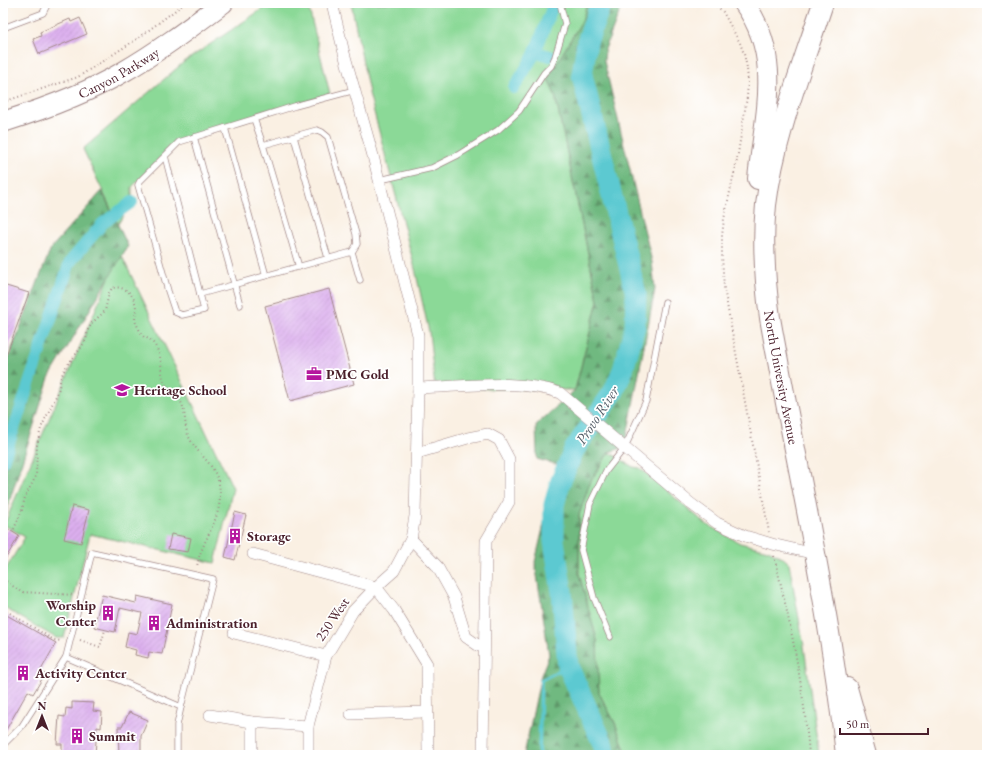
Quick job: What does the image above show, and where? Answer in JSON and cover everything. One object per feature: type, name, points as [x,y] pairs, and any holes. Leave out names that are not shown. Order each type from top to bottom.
[{"type":"highway","name":"Canyon Parkway","points":[[3,122],[60,102],[123,72],[160,48],[223,3]]},
{"type":"highway","points":[[744,3],[760,30],[769,66],[769,102],[758,178],[759,205],[765,230]]},
{"type":"highway","name":"North University Avenue","points":[[823,3],[792,98],[774,160],[766,206],[766,289],[770,318],[832,647],[846,755]]},
{"type":"highway","points":[[832,647],[849,692],[866,755]]},
{"type":"street","name":"250 West","points":[[308,755],[308,726],[326,656],[353,611],[394,570],[411,539],[415,516],[418,335],[380,180],[344,53],[332,3]]},
{"type":"street","points":[[418,388],[507,384],[551,390],[560,393],[690,503],[718,523],[745,536],[815,554]]},
{"type":"street","points":[[417,453],[468,438],[488,434],[499,440],[509,459],[509,502],[486,541],[483,755]]},
{"type":"street","points":[[411,539],[437,566],[454,598],[466,637],[479,646],[484,646]]},
{"type":"street","points":[[253,554],[376,587],[394,610],[427,664],[428,755]]},
{"type":"street","points":[[234,633],[326,656]]},
{"type":"street","points":[[351,714],[427,712]]},
{"type":"street","points":[[210,715],[252,722],[308,726]]},
{"type":"street","points":[[252,722],[252,755]]},
{"type":"lane","points":[[3,28],[43,14],[48,3]]},
{"type":"lane","points":[[380,180],[432,168],[458,155],[498,130],[519,111],[544,73],[551,66],[555,57],[565,20],[560,3]]},
{"type":"lane","points":[[165,156],[204,310],[182,315],[175,312],[168,291],[138,185],[140,180],[179,142],[355,90]]},
{"type":"lane","points":[[254,119],[299,267]]},
{"type":"lane","points":[[225,128],[266,276]]},
{"type":"lane","points":[[200,294],[352,252],[357,244],[356,234],[328,137],[318,130],[262,145]]},
{"type":"lane","points":[[194,137],[240,305]]},
{"type":"lane","points":[[294,137],[328,258]]},
{"type":"lane","points":[[352,252],[360,280]]},
{"type":"lane","points":[[610,637],[594,598],[581,550],[590,504],[606,471],[625,447],[646,401],[665,302]]},
{"type":"lane","points":[[3,745],[22,726],[66,657],[92,552],[213,579],[177,725],[177,755]]},
{"type":"lane","points":[[66,657],[181,707]]},
{"type":"path","points":[[3,102],[78,76],[137,39],[185,3]]},
{"type":"path","points":[[714,3],[723,12],[735,32],[744,54],[747,68],[747,97],[737,160],[724,219],[722,242],[724,288],[772,544],[794,646],[809,755]]},
{"type":"path","points":[[14,529],[22,510],[25,497],[36,476],[37,444],[40,428],[58,392],[66,367],[86,340],[88,330],[92,323],[105,311],[109,293],[112,288],[124,288],[132,297],[136,307],[136,323],[144,337],[150,340],[156,347],[161,357],[166,386],[174,393],[181,403],[189,436],[210,463],[218,478],[220,495],[218,510],[214,525],[200,554],[195,575]]},
{"type":"path","points":[[3,579],[21,592],[75,595],[81,597]]},
{"type":"path","points":[[3,609],[54,640],[81,639],[100,647],[105,630]]},
{"type":"green space","points":[[271,3],[297,3],[309,9],[330,94],[178,141],[132,187],[132,202],[118,224],[83,149],[184,62]]},
{"type":"green space","points":[[351,3],[587,3],[583,19],[548,78],[555,95],[598,301],[575,390],[435,388],[429,332],[415,269],[369,93]]},
{"type":"green space","points":[[587,3],[623,3],[605,49],[604,61],[652,262],[655,289],[625,447],[609,452],[590,482],[579,515],[579,574],[597,640],[599,693],[615,723],[627,755],[524,755],[541,675],[549,655],[535,562],[558,465],[537,459],[536,425],[575,390],[598,301],[555,95],[548,78],[583,19]]},
{"type":"green space","points":[[102,191],[128,246],[49,378],[3,521],[3,372],[51,248]]},
{"type":"green space","points":[[120,252],[233,488],[215,563],[90,534],[64,638],[56,638],[3,607],[4,572],[25,537],[4,525]]},
{"type":"green space","points":[[609,452],[633,467],[640,468],[706,524],[740,543],[768,550],[782,557],[789,563],[804,646],[819,755],[627,755],[615,723],[599,693],[597,640],[579,574],[579,515],[590,482]]},
{"type":"building","points":[[80,18],[87,34],[39,54],[33,39],[41,36],[40,32],[70,19],[71,22]]},
{"type":"building","points":[[3,285],[29,293],[4,361],[3,361]]},
{"type":"building","points":[[329,289],[354,384],[290,401],[265,306]]},
{"type":"building","points":[[72,506],[89,510],[81,543],[64,539]]},
{"type":"building","name":"Storage","points":[[235,512],[246,515],[235,560],[225,557]]},
{"type":"building","points":[[8,529],[19,536],[3,563],[3,536]]},
{"type":"building","points":[[171,534],[191,538],[188,552],[168,549]]},
{"type":"building","name":"Administration","points":[[102,595],[136,603],[137,596],[172,604],[162,654],[149,652],[148,658],[135,655],[136,650],[125,647],[128,632],[137,634],[142,613],[120,608],[115,632],[94,627]]},
{"type":"building","name":"Activity Center","points":[[3,613],[56,643],[40,672],[45,674],[33,694],[28,691],[3,735]]},
{"type":"building","name":"Summit","points":[[72,702],[94,703],[93,711],[102,712],[101,728],[97,727],[95,755],[67,755],[68,754],[62,753],[62,744],[57,744],[59,716],[65,717],[66,708],[72,709]]},
{"type":"building","points":[[129,712],[148,720],[141,736],[141,755],[119,755],[118,727],[122,727]]},
{"type":"waterway","points":[[514,88],[534,55],[554,3]]},
{"type":"waterway","name":"Provo River","points":[[601,3],[587,42],[582,75],[636,294],[635,326],[623,370],[614,391],[574,450],[560,483],[554,505],[554,541],[562,592],[568,666],[604,746],[605,755]]},
{"type":"waterway","points":[[534,55],[539,53],[550,56]]},
{"type":"waterway","points":[[3,461],[70,262],[103,223],[132,202]]},
{"type":"waterway","points":[[539,755],[541,680],[568,666]]},
{"type":"place","name":"PMC Gold","points":[[314,374]]},
{"type":"place","name":"Heritage School","points":[[122,390]]},
{"type":"place","name":"Storage","points":[[235,536]]},
{"type":"place","name":"Worship Center","points":[[108,613]]},
{"type":"place","name":"Administration","points":[[154,623]]},
{"type":"place","name":"Activity Center","points":[[23,673]]},
{"type":"place","name":"Summit","points":[[77,736]]}]
